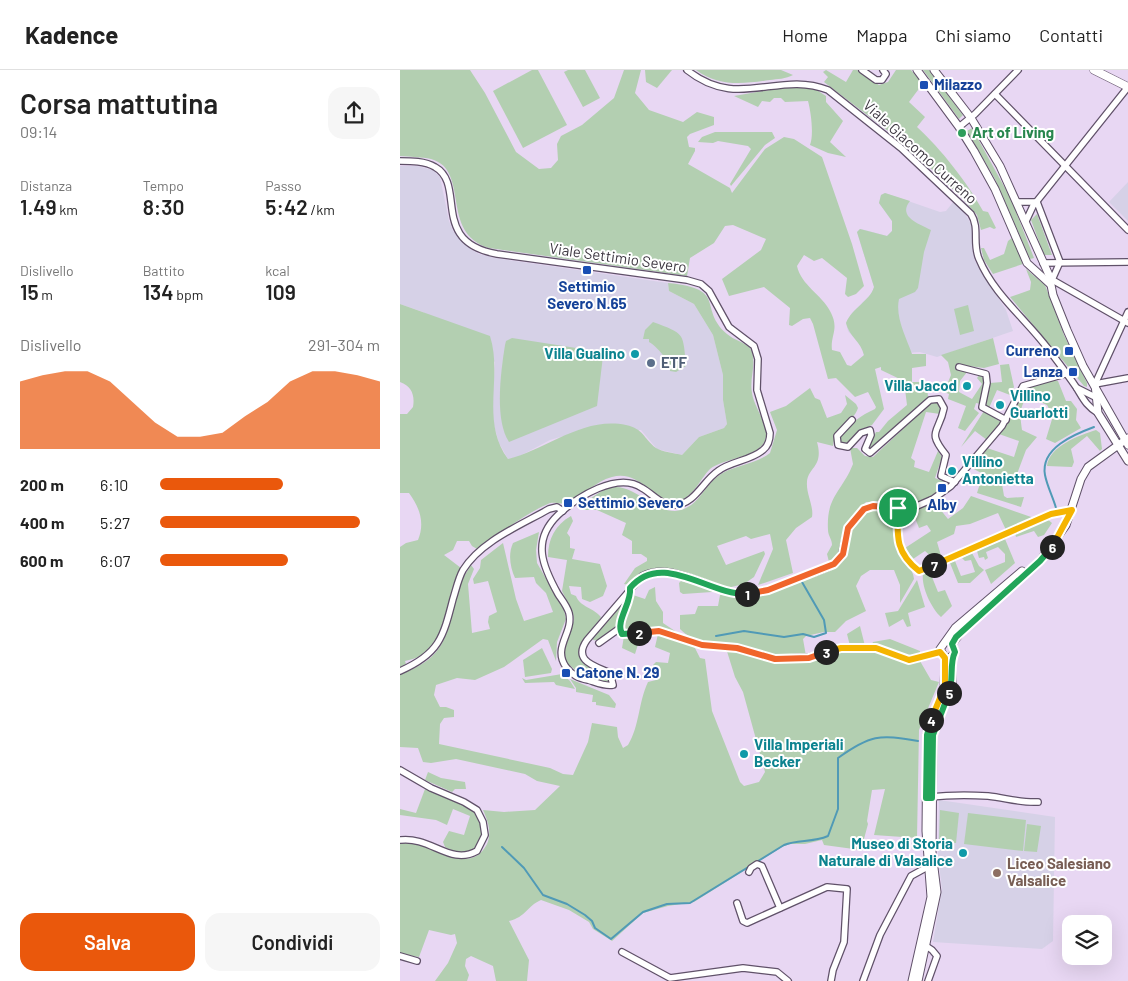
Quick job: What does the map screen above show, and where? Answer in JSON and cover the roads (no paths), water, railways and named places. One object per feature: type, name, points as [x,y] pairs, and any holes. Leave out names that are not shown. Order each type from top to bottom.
[{"type":"main road","points":[[1094,70],[1128,87]]},
{"type":"street","name":"Viale Giacomo Curreno","points":[[687,70],[700,80],[723,88],[742,88],[800,81],[818,84],[901,148],[965,206],[974,219],[977,253],[985,271],[1007,303],[1048,348],[1077,388],[1088,407],[1098,413]]},
{"type":"street","points":[[862,70],[876,80],[882,80],[886,74],[882,70]]},
{"type":"street","points":[[917,70],[959,127],[995,189],[1027,263],[1051,280],[1126,322]]},
{"type":"street","points":[[934,70],[971,118],[1000,166],[1051,280],[1067,330],[1124,442],[1128,461]]},
{"type":"street","points":[[959,127],[971,118],[1018,70]]},
{"type":"street","points":[[1026,221],[1037,202],[1128,87]]},
{"type":"street","points":[[995,94],[1128,230]]},
{"type":"street","name":"Viale Settimio Severo","points":[[400,162],[428,164],[442,173],[447,183],[456,228],[477,248],[498,254],[694,282],[709,290],[724,320],[733,332],[751,342],[756,350],[758,359],[757,390],[770,434],[769,440],[761,451],[717,471],[693,497],[684,503],[667,504],[639,485],[622,481],[603,486],[563,511]]},
{"type":"street","points":[[1017,202],[1037,202]]},
{"type":"street","points":[[1037,202],[1060,262],[1051,280]]},
{"type":"street","points":[[1043,263],[1128,262]]},
{"type":"street","points":[[1124,442],[1098,413],[1094,396],[1094,384],[1126,322],[1128,312]]},
{"type":"street","points":[[959,367],[986,374],[987,383],[982,407],[1006,420]]},
{"type":"street","points":[[400,671],[425,659],[438,644],[447,628],[460,578],[469,563],[490,544],[549,509],[557,507],[563,511],[547,532],[543,544],[542,557],[545,570],[569,613],[570,621],[561,646],[564,665],[575,676],[608,686],[613,685],[610,672],[588,663],[584,657],[583,647],[630,588],[642,576],[657,572],[687,577],[734,593],[764,591],[838,561],[844,550],[848,528],[864,509],[873,506],[898,508],[920,505],[941,494],[955,482],[1006,420],[1024,385],[1065,374]]},
{"type":"street","points":[[1094,384],[1128,378]]},
{"type":"street","name":"Viale Giacomo Curreno","points":[[1077,388],[1106,404]]},
{"type":"street","points":[[852,420],[837,436],[838,445],[848,447],[861,433],[870,430],[871,434],[865,449],[866,452],[871,453],[930,400],[939,399],[944,408],[934,437],[936,444],[946,455],[941,476],[955,482]]},
{"type":"street","points":[[918,981],[931,897],[927,735],[944,692],[945,656],[941,647],[949,644],[1050,550],[1072,510],[1081,479],[1088,467],[1124,442]]},
{"type":"street","points":[[898,508],[897,531],[899,548],[919,571],[1051,514],[1072,510]]},
{"type":"street","points":[[630,588],[630,597],[620,628],[622,634],[659,631],[702,645],[737,648],[775,659],[809,658],[841,648],[876,648],[909,660],[945,656],[955,652],[949,644]]},
{"type":"street","points":[[599,643],[620,628]]},
{"type":"street","points":[[400,770],[431,788],[472,806],[481,815],[486,835],[477,851],[463,856],[452,854],[423,841],[400,840]]},
{"type":"street","points":[[929,798],[963,794],[990,796],[1022,803],[1038,802]]},
{"type":"street","points":[[750,872],[751,868],[757,864],[762,866],[780,908]]},
{"type":"street","points":[[863,981],[880,935],[906,884],[911,876],[931,865]]},
{"type":"street","points":[[737,903],[743,921],[747,924],[827,887],[847,889],[844,942],[832,970],[831,981]]},
{"type":"street","points":[[912,981],[924,944]]},
{"type":"street","points":[[924,944],[936,956],[928,981]]},
{"type":"street","points":[[622,952],[670,978],[743,968],[777,972],[788,981]]},
{"type":"street","points":[[400,956],[417,961]]},
{"type":"waterway","points":[[1056,508],[1045,475],[1045,465],[1048,457],[1060,443],[1094,427]]},
{"type":"waterway","points":[[716,636],[744,631],[784,637],[803,634],[814,637],[826,633],[824,620],[802,582]]},
{"type":"waterway","points":[[502,847],[524,868],[543,895],[567,904],[585,915],[592,921],[595,928],[611,939],[643,912],[667,904],[690,903],[784,845],[816,840],[828,836],[838,809],[838,758],[849,750],[875,738],[894,737],[918,741]]},
{"type":"place","name":"Milazzo","points":[[924,85]]},
{"type":"place","name":"Art of Living","points":[[962,133]]},
{"type":"place","name":"Settimio Severo N.65","points":[[587,270]]},
{"type":"place","name":"Curreno","points":[[1069,351]]},
{"type":"place","name":"Villa Gualino","points":[[635,354]]},
{"type":"place","name":"ETF","points":[[651,363]]},
{"type":"place","name":"Lanza","points":[[1073,372]]},
{"type":"place","name":"Villa Jacod","points":[[967,386]]},
{"type":"place","name":"Villino Guarlotti","points":[[1000,405]]},
{"type":"place","name":"Villino Antonietta","points":[[952,471]]},
{"type":"place","name":"Alby","points":[[942,488]]},
{"type":"place","name":"Settimio Severo","points":[[568,503]]},
{"type":"place","name":"Catone N. 29","points":[[566,673]]},
{"type":"place","name":"Villa Imperiali Becker","points":[[744,754]]},
{"type":"place","name":"Museo di Storia Naturale di Valsalice","points":[[963,853]]},
{"type":"place","name":"Liceo Salesiano Valsalice","points":[[997,873]]}]
